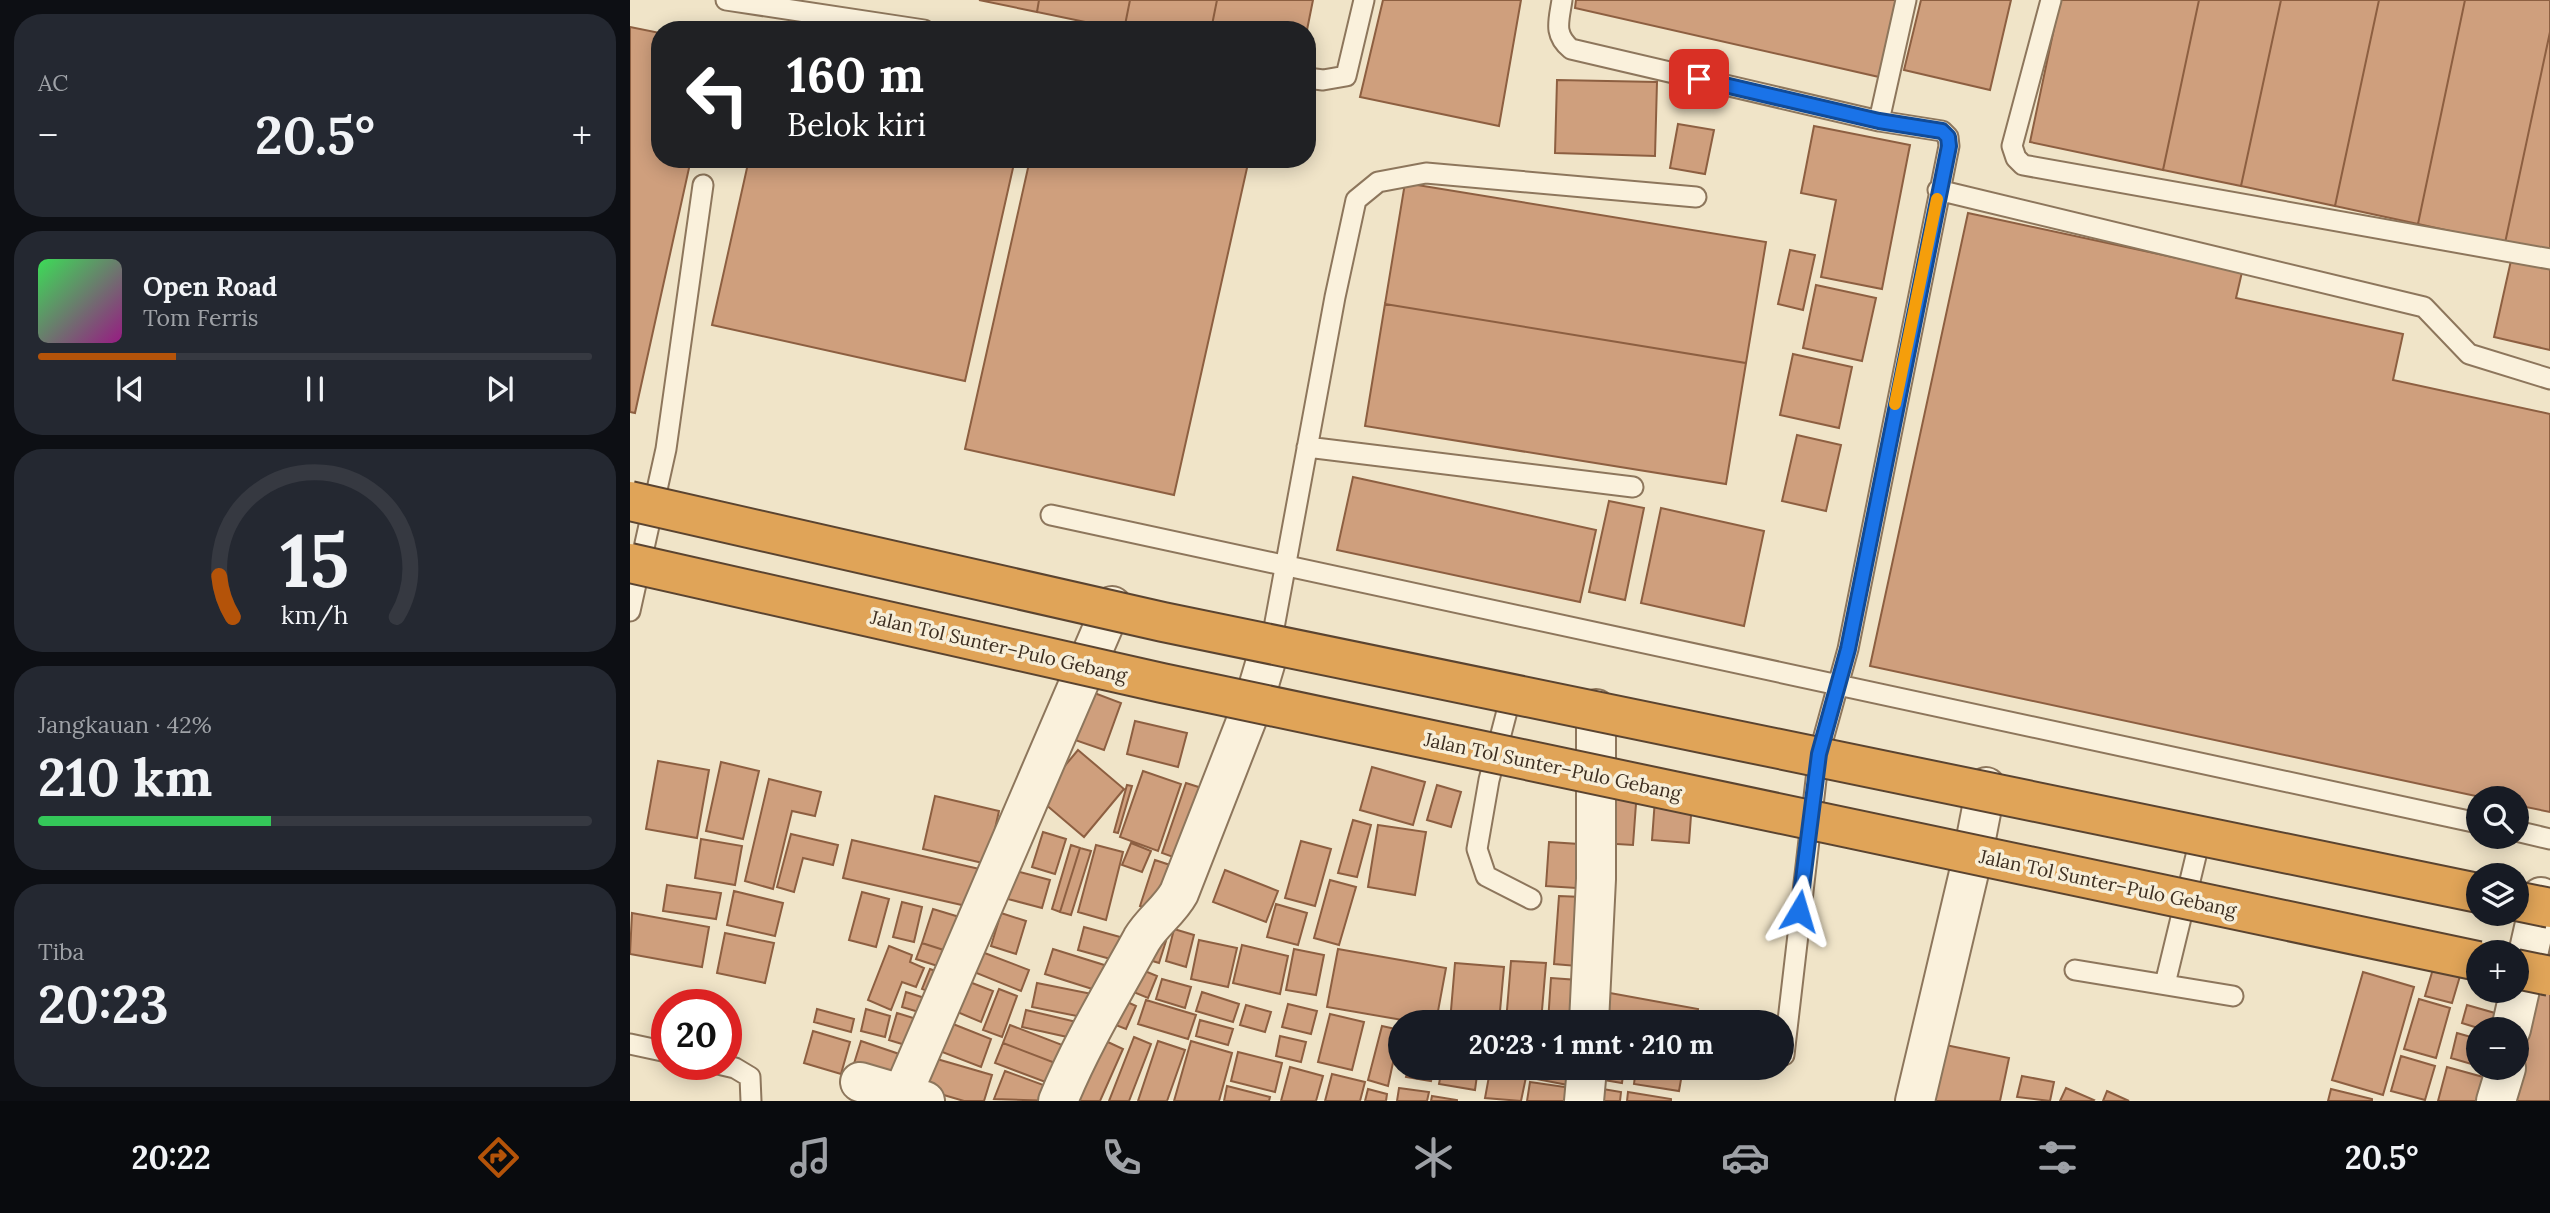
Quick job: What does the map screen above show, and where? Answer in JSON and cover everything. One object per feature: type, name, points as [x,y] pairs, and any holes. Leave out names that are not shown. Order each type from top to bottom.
[{"type":"highway","points":[[630,501],[1163,622],[2466,892]]},
{"type":"highway","name":"Jalan Tol Sunter–Pulo Gebang","points":[[632,579],[1175,686],[2466,958]]},
{"type":"highway","points":[[2529,972],[2550,976]]},
{"type":"street","points":[[860,1082],[914,1098],[1112,606]]},
{"type":"street","points":[[1058,1101],[1087,1036],[1143,937],[1164,916],[1179,893],[1250,712],[1271,644]]},
{"type":"street","points":[[1590,1010],[1596,879],[1596,709]]},
{"type":"street","points":[[1915,1101],[1971,864],[1986,787]]},
{"type":"street","points":[[2513,1017],[2536,902]]},
{"type":"street","points":[[1584,1101],[1586,1080]]},
{"type":"street","points":[[2496,1101],[2502,1080]]},
{"type":"lane","points":[[726,0],[865,21]]},
{"type":"lane","points":[[1316,79],[1346,76],[1364,0]]},
{"type":"lane","points":[[1562,0],[1557,32],[1561,41],[1571,49],[1879,121],[1942,131],[1948,137],[1949,146],[1839,685],[1819,754],[1789,1010]]},
{"type":"lane","points":[[1879,121],[1906,0]]},
{"type":"lane","points":[[2051,0],[2012,146],[2016,158],[2023,165],[2462,241],[2550,259]]},
{"type":"lane","points":[[1271,644],[1356,200],[1378,182],[1426,173],[1696,197]]},
{"type":"lane","points":[[630,611],[632,579],[666,449],[703,185]]},
{"type":"lane","points":[[1938,190],[2424,307],[2433,313],[2469,354],[2550,379]]},
{"type":"lane","points":[[1307,447],[1633,487]]},
{"type":"lane","points":[[1051,515],[1286,563],[2466,820]]},
{"type":"lane","points":[[1511,692],[1489,780],[1476,849],[1486,876],[1531,899]]},
{"type":"lane","points":[[2165,984],[2202,830]]},
{"type":"lane","points":[[2529,834],[2550,839]]},
{"type":"lane","points":[[2075,970],[2233,996]]},
{"type":"lane","points":[[630,1044],[651,1049]]},
{"type":"lane","points":[[742,1071],[750,1077],[751,1101]]},
{"type":"building","points":[[979,0],[1039,0],[1037,12]]},
{"type":"building","points":[[1039,0],[1130,0],[1126,21],[1080,21],[1037,12]]},
{"type":"building","points":[[1130,0],[1217,0],[1213,21],[1126,21]]},
{"type":"building","points":[[1217,0],[1313,0],[1309,21],[1213,21]]},
{"type":"building","points":[[1383,0],[1521,0],[1499,126],[1360,97]]},
{"type":"building","points":[[1576,0],[1897,0],[1879,77],[1575,8]]},
{"type":"building","points":[[1921,0],[2011,0],[1990,90],[1904,70]]},
{"type":"building","points":[[2060,0],[2199,0],[2163,170],[2030,142]]},
{"type":"building","points":[[2199,0],[2281,0],[2241,186],[2163,170]]},
{"type":"building","points":[[2281,0],[2379,0],[2335,206],[2241,186]]},
{"type":"building","points":[[2379,0],[2465,0],[2418,224],[2335,206]]},
{"type":"building","points":[[2465,0],[2550,0],[2550,32],[2505,243],[2418,224]]},
{"type":"building","points":[[630,27],[651,31],[651,168],[689,168],[635,413],[630,412]]},
{"type":"building","points":[[2550,32],[2550,252],[2505,243]]},
{"type":"building","points":[[1557,80],[1657,82],[1655,156],[1555,153]]},
{"type":"building","points":[[1678,124],[1714,130],[1705,174],[1670,168]]},
{"type":"building","points":[[1814,126],[1910,145],[1882,289],[1821,277],[1836,200],[1801,193]]},
{"type":"building","points":[[747,168],[1013,168],[965,381],[712,325]]},
{"type":"building","points":[[1028,168],[1247,168],[1174,495],[965,449]]},
{"type":"building","points":[[1405,183],[1766,242],[1746,363],[1385,304]]},
{"type":"building","points":[[1968,213],[2242,272],[2236,298],[2403,334],[2393,380],[2550,414],[2550,812],[2529,808],[2529,786],[2466,786],[2466,794],[1870,666]]},
{"type":"building","points":[[1790,250],[1815,255],[1803,310],[1778,304]]},
{"type":"building","points":[[2512,256],[2550,265],[2550,350],[2494,337]]},
{"type":"building","points":[[1816,285],[1876,298],[1862,361],[1803,348]]},
{"type":"building","points":[[1385,304],[1746,363],[1726,484],[1365,426]]},
{"type":"building","points":[[1793,354],[1852,367],[1839,428],[1780,415]]},
{"type":"building","points":[[1797,435],[1841,445],[1826,511],[1782,501]]},
{"type":"building","points":[[1353,477],[1596,530],[1580,602],[1337,550]]},
{"type":"building","points":[[1609,501],[1644,508],[1625,600],[1589,592]]},
{"type":"building","points":[[1661,508],[1764,531],[1744,626],[1641,603]]},
{"type":"building","points":[[1089,691],[1121,703],[1104,750],[1072,739]]},
{"type":"building","points":[[1135,721],[1187,733],[1178,767],[1127,754]]},
{"type":"building","points":[[1078,750],[1124,789],[1084,837],[1038,798]]},
{"type":"building","points":[[658,761],[709,770],[697,838],[646,829]]},
{"type":"building","points":[[721,762],[759,771],[743,839],[706,831]]},
{"type":"building","points":[[1372,767],[1425,782],[1413,825],[1360,810]]},
{"type":"building","points":[[1143,771],[1181,784],[1158,851],[1120,837]]},
{"type":"building","points":[[769,779],[821,792],[815,816],[792,811],[773,889],[745,881]]},
{"type":"building","points":[[1186,783],[1211,791],[1187,862],[1162,853]]},
{"type":"building","points":[[1127,785],[1132,786],[1118,833],[1114,832]]},
{"type":"building","points":[[1437,785],[1461,792],[1451,827],[1427,820]]},
{"type":"building","points":[[1604,788],[1637,790],[1633,845],[1600,843]]},
{"type":"building","points":[[935,796],[999,811],[987,864],[923,849]]},
{"type":"building","points":[[1655,799],[1692,802],[1689,843],[1652,840]]},
{"type":"building","points":[[1353,820],[1371,825],[1357,877],[1338,873]]},
{"type":"building","points":[[1378,825],[1426,832],[1415,895],[1368,887]]},
{"type":"building","points":[[1043,832],[1066,839],[1055,874],[1032,867]]},
{"type":"building","points":[[791,834],[838,845],[833,865],[803,858],[794,892],[777,887]]},
{"type":"building","points":[[701,839],[742,846],[735,885],[695,878]]},
{"type":"building","points":[[852,840],[984,870],[975,908],[843,878]]},
{"type":"building","points":[[1301,841],[1331,849],[1315,906],[1285,898]]},
{"type":"building","points":[[1549,842],[1579,844],[1576,888],[1546,886]]},
{"type":"building","points":[[1131,843],[1151,851],[1142,872],[1122,865]]},
{"type":"building","points":[[1071,845],[1080,848],[1060,912],[1052,909]]},
{"type":"building","points":[[1096,845],[1123,852],[1106,920],[1078,912]]},
{"type":"building","points":[[1080,848],[1091,851],[1071,915],[1060,912]]},
{"type":"building","points":[[1155,860],[1173,866],[1158,912],[1140,906]]},
{"type":"building","points":[[1225,870],[1278,891],[1266,922],[1213,902]]},
{"type":"building","points":[[1016,871],[1050,880],[1042,908],[1008,899]]},
{"type":"building","points":[[1330,880],[1356,887],[1339,945],[1314,938]]},
{"type":"building","points":[[667,885],[721,893],[716,919],[663,911]]},
{"type":"building","points":[[734,891],[783,903],[775,936],[727,925]]},
{"type":"building","points":[[862,892],[889,899],[876,947],[849,940]]},
{"type":"building","points":[[1559,896],[1582,897],[1577,966],[1554,964]]},
{"type":"building","points":[[902,902],[922,907],[914,942],[893,937]]},
{"type":"building","points":[[1276,904],[1307,913],[1298,945],[1267,937]]},
{"type":"building","points":[[933,909],[966,919],[956,954],[922,943]]},
{"type":"building","points":[[632,913],[709,927],[702,967],[630,954]]},
{"type":"building","points":[[1001,913],[1026,921],[1016,954],[991,946]]},
{"type":"building","points":[[1084,927],[1131,940],[1125,963],[1078,950]]},
{"type":"building","points":[[1174,929],[1194,935],[1186,967],[1166,961]]},
{"type":"building","points":[[725,933],[774,943],[765,983],[717,973]]},
{"type":"building","points":[[1153,937],[1166,941],[1159,963],[1146,959]]},
{"type":"building","points":[[1199,940],[1237,948],[1228,987],[1191,979]]},
{"type":"building","points":[[922,943],[956,954],[950,970],[916,959]]},
{"type":"building","points":[[1242,945],[1288,956],[1280,994],[1233,983]]},
{"type":"building","points":[[889,946],[912,955],[910,962],[924,968],[916,987],[902,982],[891,1010],[868,1000]]},
{"type":"building","points":[[1053,949],[1117,969],[1108,994],[1045,974]]},
{"type":"building","points":[[1294,949],[1324,955],[1316,995],[1286,990]]},
{"type":"building","points":[[1338,949],[1446,968],[1438,1010],[1388,1010],[1388,1018],[1327,1007]]},
{"type":"building","points":[[2540,951],[2550,954],[2550,1101],[2505,1101],[2512,1080],[2529,1080],[2529,1017],[2524,1017]]},
{"type":"building","points":[[982,952],[1029,970],[1021,991],[974,972]]},
{"type":"building","points":[[1511,961],[1546,963],[1542,1010],[1507,1010]]},
{"type":"building","points":[[1455,963],[1504,967],[1500,1010],[1451,1010]]},
{"type":"building","points":[[930,969],[946,975],[939,995],[922,989]]},
{"type":"building","points":[[1140,969],[1157,976],[1148,998],[1131,991]]},
{"type":"building","points":[[2433,969],[2460,976],[2452,1003],[2425,996]]},
{"type":"building","points":[[2363,972],[2414,987],[2383,1095],[2332,1080]]},
{"type":"building","points":[[1551,978],[1578,980],[1576,1010],[1549,1010]]},
{"type":"building","points":[[1162,979],[1191,987],[1185,1008],[1156,999]]},
{"type":"building","points":[[967,981],[993,991],[981,1022],[955,1011]]},
{"type":"building","points":[[1037,983],[1097,995],[1092,1019],[1032,1007]]},
{"type":"building","points":[[999,989],[1017,996],[1002,1037],[983,1030]]},
{"type":"building","points":[[1599,991],[1698,1009],[1698,1010],[1596,1010]]},
{"type":"building","points":[[906,992],[934,1001],[929,1015],[902,1007]]},
{"type":"building","points":[[1202,992],[1239,1004],[1233,1022],[1196,1011]]},
{"type":"building","points":[[2419,999],[2450,1008],[2436,1058],[2404,1049]]},
{"type":"building","points":[[1123,1000],[1136,1006],[1126,1029],[1113,1024]]},
{"type":"building","points":[[1146,1000],[1196,1015],[1188,1039],[1138,1024]]},
{"type":"building","points":[[1288,1004],[1317,1011],[1311,1034],[1282,1027]]},
{"type":"building","points":[[1246,1005],[1271,1012],[1265,1032],[1240,1025]]},
{"type":"building","points":[[2467,1005],[2502,1015],[2466,1017],[2466,1024],[2462,1023]]},
{"type":"building","points":[[817,1009],[854,1019],[851,1032],[814,1022]]},
{"type":"building","points":[[866,1009],[890,1016],[885,1037],[861,1031]]},
{"type":"building","points":[[1026,1010],[1085,1024],[1081,1040],[1022,1027]]},
{"type":"building","points":[[897,1013],[923,1021],[915,1048],[889,1040]]},
{"type":"building","points":[[1330,1014],[1364,1022],[1352,1070],[1318,1062]]},
{"type":"building","points":[[1200,1020],[1233,1029],[1228,1045],[1196,1036]]},
{"type":"building","points":[[948,1022],[991,1039],[981,1067],[937,1050]]},
{"type":"building","points":[[1010,1025],[1070,1048],[1063,1066],[1003,1043]]},
{"type":"building","points":[[1382,1026],[1388,1027],[1388,1086],[1368,1080]]},
{"type":"building","points":[[813,1031],[850,1042],[841,1074],[804,1063]]},
{"type":"building","points":[[2457,1033],[2466,1036],[2466,1062],[2451,1058]]},
{"type":"building","points":[[1280,1036],[1306,1042],[1301,1062],[1276,1056]]},
{"type":"building","points":[[1097,1037],[1123,1049],[1100,1101],[1068,1101]]},
{"type":"building","points":[[1134,1037],[1151,1044],[1129,1101],[1109,1101]]},
{"type":"building","points":[[861,1041],[908,1057],[899,1086],[852,1070]]},
{"type":"building","points":[[1158,1041],[1185,1050],[1167,1101],[1138,1101]]},
{"type":"building","points":[[1191,1041],[1232,1053],[1219,1101],[1174,1101]]},
{"type":"building","points":[[1931,1042],[2009,1058],[2000,1101],[1931,1101]]},
{"type":"building","points":[[1003,1043],[1063,1066],[1056,1086],[995,1063]]},
{"type":"building","points":[[1238,1052],[1282,1063],[1275,1092],[1231,1081]]},
{"type":"building","points":[[2401,1056],[2435,1066],[2425,1100],[2391,1091]]},
{"type":"building","points":[[930,1057],[992,1075],[984,1101],[964,1101],[920,1088]]},
{"type":"building","points":[[1290,1067],[1323,1076],[1316,1101],[1281,1101]]},
{"type":"building","points":[[2447,1067],[2466,1072],[2466,1080],[2494,1080],[2488,1101],[2438,1101]]},
{"type":"building","points":[[1005,1071],[1057,1090],[1053,1101],[994,1099]]},
{"type":"building","points":[[1332,1074],[1365,1082],[1360,1101],[1325,1101]]},
{"type":"building","points":[[2022,1076],[2054,1082],[2050,1101],[2017,1097]]},
{"type":"building","points":[[1440,1080],[1476,1080],[1475,1090],[1439,1084]]},
{"type":"building","points":[[1488,1080],[1525,1080],[1521,1101],[1485,1098]]},
{"type":"building","points":[[1542,1080],[1574,1080],[1573,1086]]},
{"type":"building","points":[[1634,1080],[1681,1080],[1679,1091],[1634,1084]]},
{"type":"building","points":[[1530,1082],[1572,1088],[1570,1101],[1527,1101]]},
{"type":"building","points":[[1227,1086],[1270,1097],[1269,1101],[1224,1101]]},
{"type":"building","points":[[1591,1087],[1621,1092],[1620,1101],[1589,1101]]},
{"type":"building","points":[[1399,1088],[1429,1092],[1427,1101],[1397,1101]]},
{"type":"building","points":[[2066,1088],[2094,1100],[2060,1101]]},
{"type":"building","points":[[1368,1089],[1387,1094],[1386,1101],[1365,1101]]},
{"type":"building","points":[[2331,1089],[2372,1099],[2372,1101],[2328,1101]]},
{"type":"building","points":[[2107,1091],[2129,1101],[2103,1101]]},
{"type":"building","points":[[1628,1092],[1671,1099],[1671,1101],[1627,1101]]},
{"type":"building","points":[[1432,1096],[1457,1100],[1457,1101],[1431,1101]]},
{"type":"slow traffic","points":[[1895,404],[1937,199]]},
{"type":"route","points":[[1699,79],[1879,121],[1942,131],[1948,137],[1949,146],[1938,190],[1848,649],[1819,754],[1799,911]]}]
